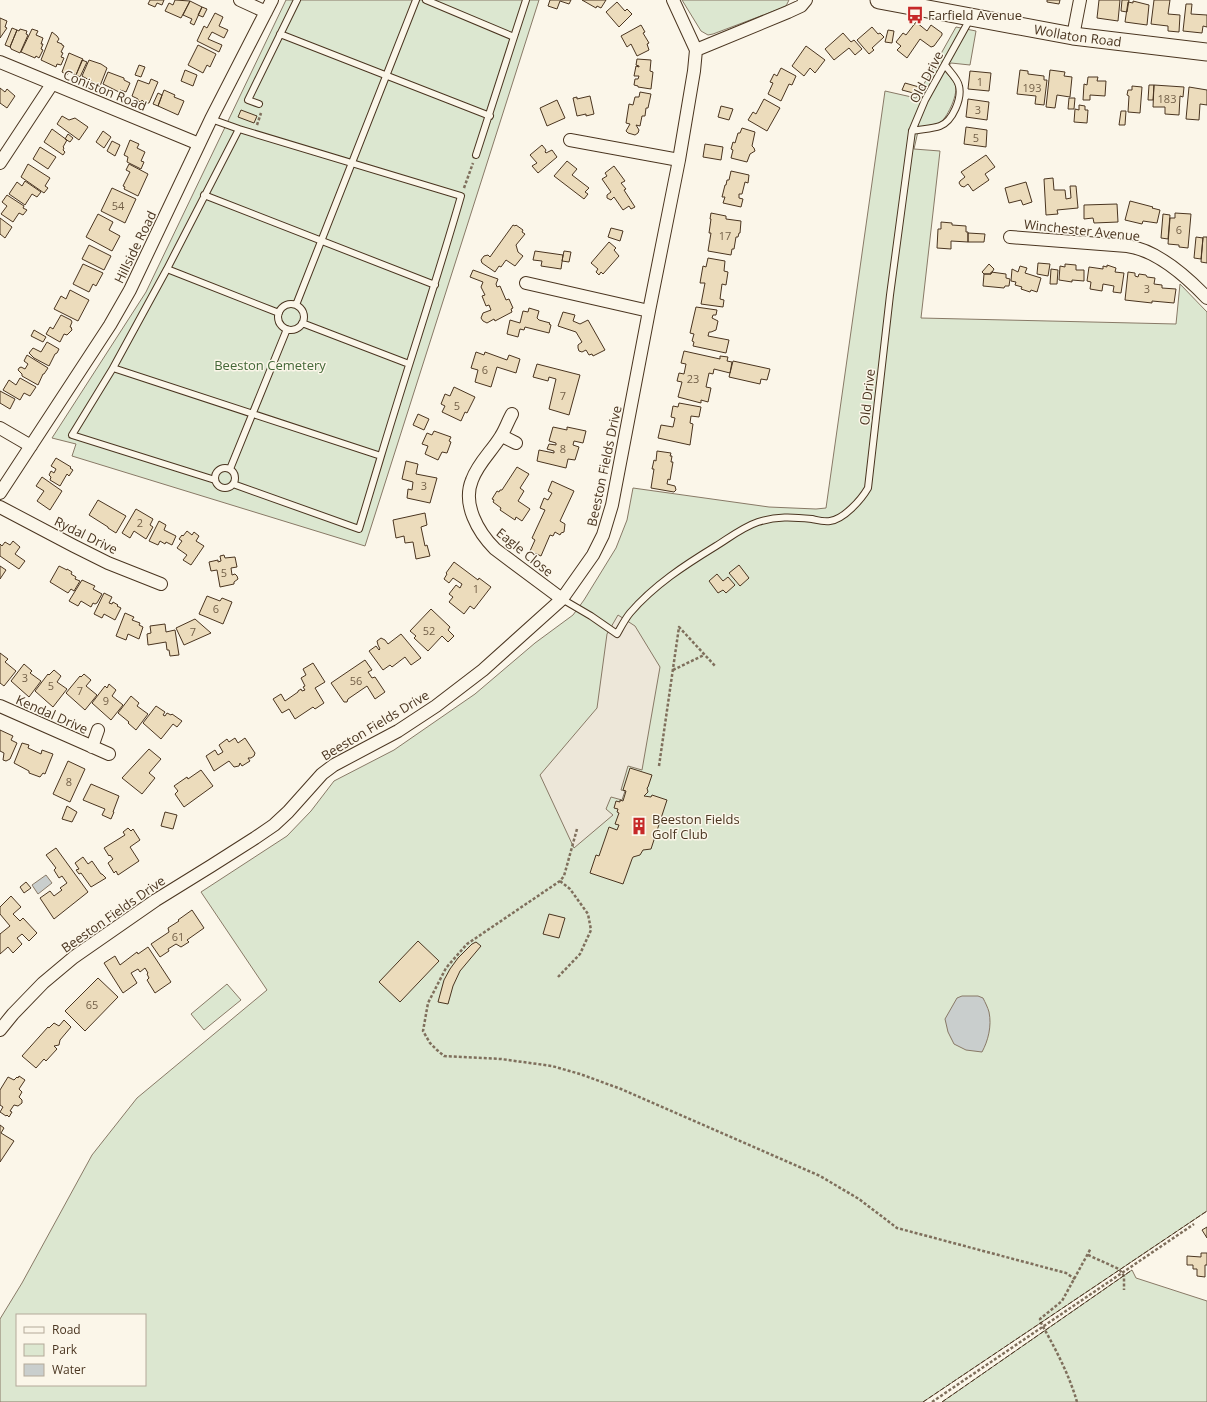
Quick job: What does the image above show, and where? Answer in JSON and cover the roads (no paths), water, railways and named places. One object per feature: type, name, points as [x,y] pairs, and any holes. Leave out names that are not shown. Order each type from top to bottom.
[{"type":"main road","name":"Wollaton Road","points":[[883,0],[1073,36],[1207,52]]},
{"type":"street","points":[[240,0],[266,12]]},
{"type":"street","name":"Hillside Road","points":[[0,493],[110,326],[130,290],[211,119],[272,0]]},
{"type":"street","points":[[673,0],[696,50],[788,12],[801,6],[806,0]]},
{"type":"street","points":[[1073,36],[1080,0]]},
{"type":"street","name":"Beeston Fields Drive","points":[[0,1030],[13,1014],[43,983],[74,957],[156,900],[212,866],[274,825],[288,812],[322,774],[334,765],[398,731],[436,706],[483,670],[562,599],[593,555],[604,535],[610,513],[679,160],[694,71],[696,50]]},
{"type":"street","name":"Coniston Road","points":[[0,62],[199,144]]},
{"type":"street","points":[[0,163],[52,84]]},
{"type":"street","points":[[570,140],[679,160]]},
{"type":"street","name":"Winchester Avenue","points":[[1010,237],[1127,246],[1141,249],[1159,259],[1194,283],[1207,298]]},
{"type":"street","points":[[526,283],[649,310]]},
{"type":"street","name":"Eagle Close","points":[[512,414],[502,436],[480,465],[471,480],[469,496],[472,515],[486,540],[495,549],[562,599]]},
{"type":"street","points":[[0,428],[31,446]]},
{"type":"street","points":[[502,436],[516,443]]},
{"type":"street","name":"Rydal Drive","points":[[0,507],[87,553],[161,584]]},
{"type":"street","name":"Kendal Drive","points":[[0,706],[109,754]]},
{"type":"street","name":"Kendal Drive","points":[[92,747],[98,730]]},
{"type":"lane","points":[[259,104],[248,100],[297,0]]},
{"type":"lane","points":[[296,305],[416,0]]},
{"type":"lane","points":[[426,0],[514,37]]},
{"type":"lane","points":[[476,155],[490,116],[526,0]]},
{"type":"lane","name":"Old Drive","points":[[562,599],[591,616],[617,634],[629,614],[657,586],[695,559],[733,535],[756,522],[772,517],[830,521],[843,515],[859,501],[864,494],[868,488],[890,295],[912,130],[925,100],[971,17]]},
{"type":"lane","points":[[280,34],[490,116]]},
{"type":"lane","points":[[912,130],[941,126],[950,118],[956,107],[960,91],[959,84],[945,65]]},
{"type":"lane","points":[[211,119],[239,129],[461,196],[435,285],[409,364],[359,529],[233,484]]},
{"type":"lane","points":[[215,480],[72,435],[114,368],[239,129]]},
{"type":"lane","points":[[204,195],[435,285]]},
{"type":"lane","points":[[167,269],[279,313]]},
{"type":"lane","points":[[288,305],[296,305],[302,310],[304,318],[300,327],[296,330],[287,330],[278,320],[279,313],[283,307],[288,305]]},
{"type":"lane","points":[[302,323],[409,364]]},
{"type":"lane","points":[[230,469],[287,330]]},
{"type":"lane","points":[[114,368],[381,456]]},
{"type":"lane","points":[[219,469],[230,469],[234,473],[236,480],[231,487],[224,490],[217,486],[215,474],[219,469]]},
{"type":"water","points":[[46,875],[52,883],[38,894],[32,885]]},
{"type":"water","points":[[962,996],[978,996],[983,998],[988,1009],[990,1028],[988,1038],[982,1052],[966,1050],[954,1044],[948,1032],[945,1019],[957,998]]},
{"type":"place","name":"Farfield Avenue","points":[[915,15]]},
{"type":"place","name":"Beeston Fields Golf Club","points":[[639,826]]},
{"type":"park label","name":"Beeston Cemetery","points":[[270,365]]}]
